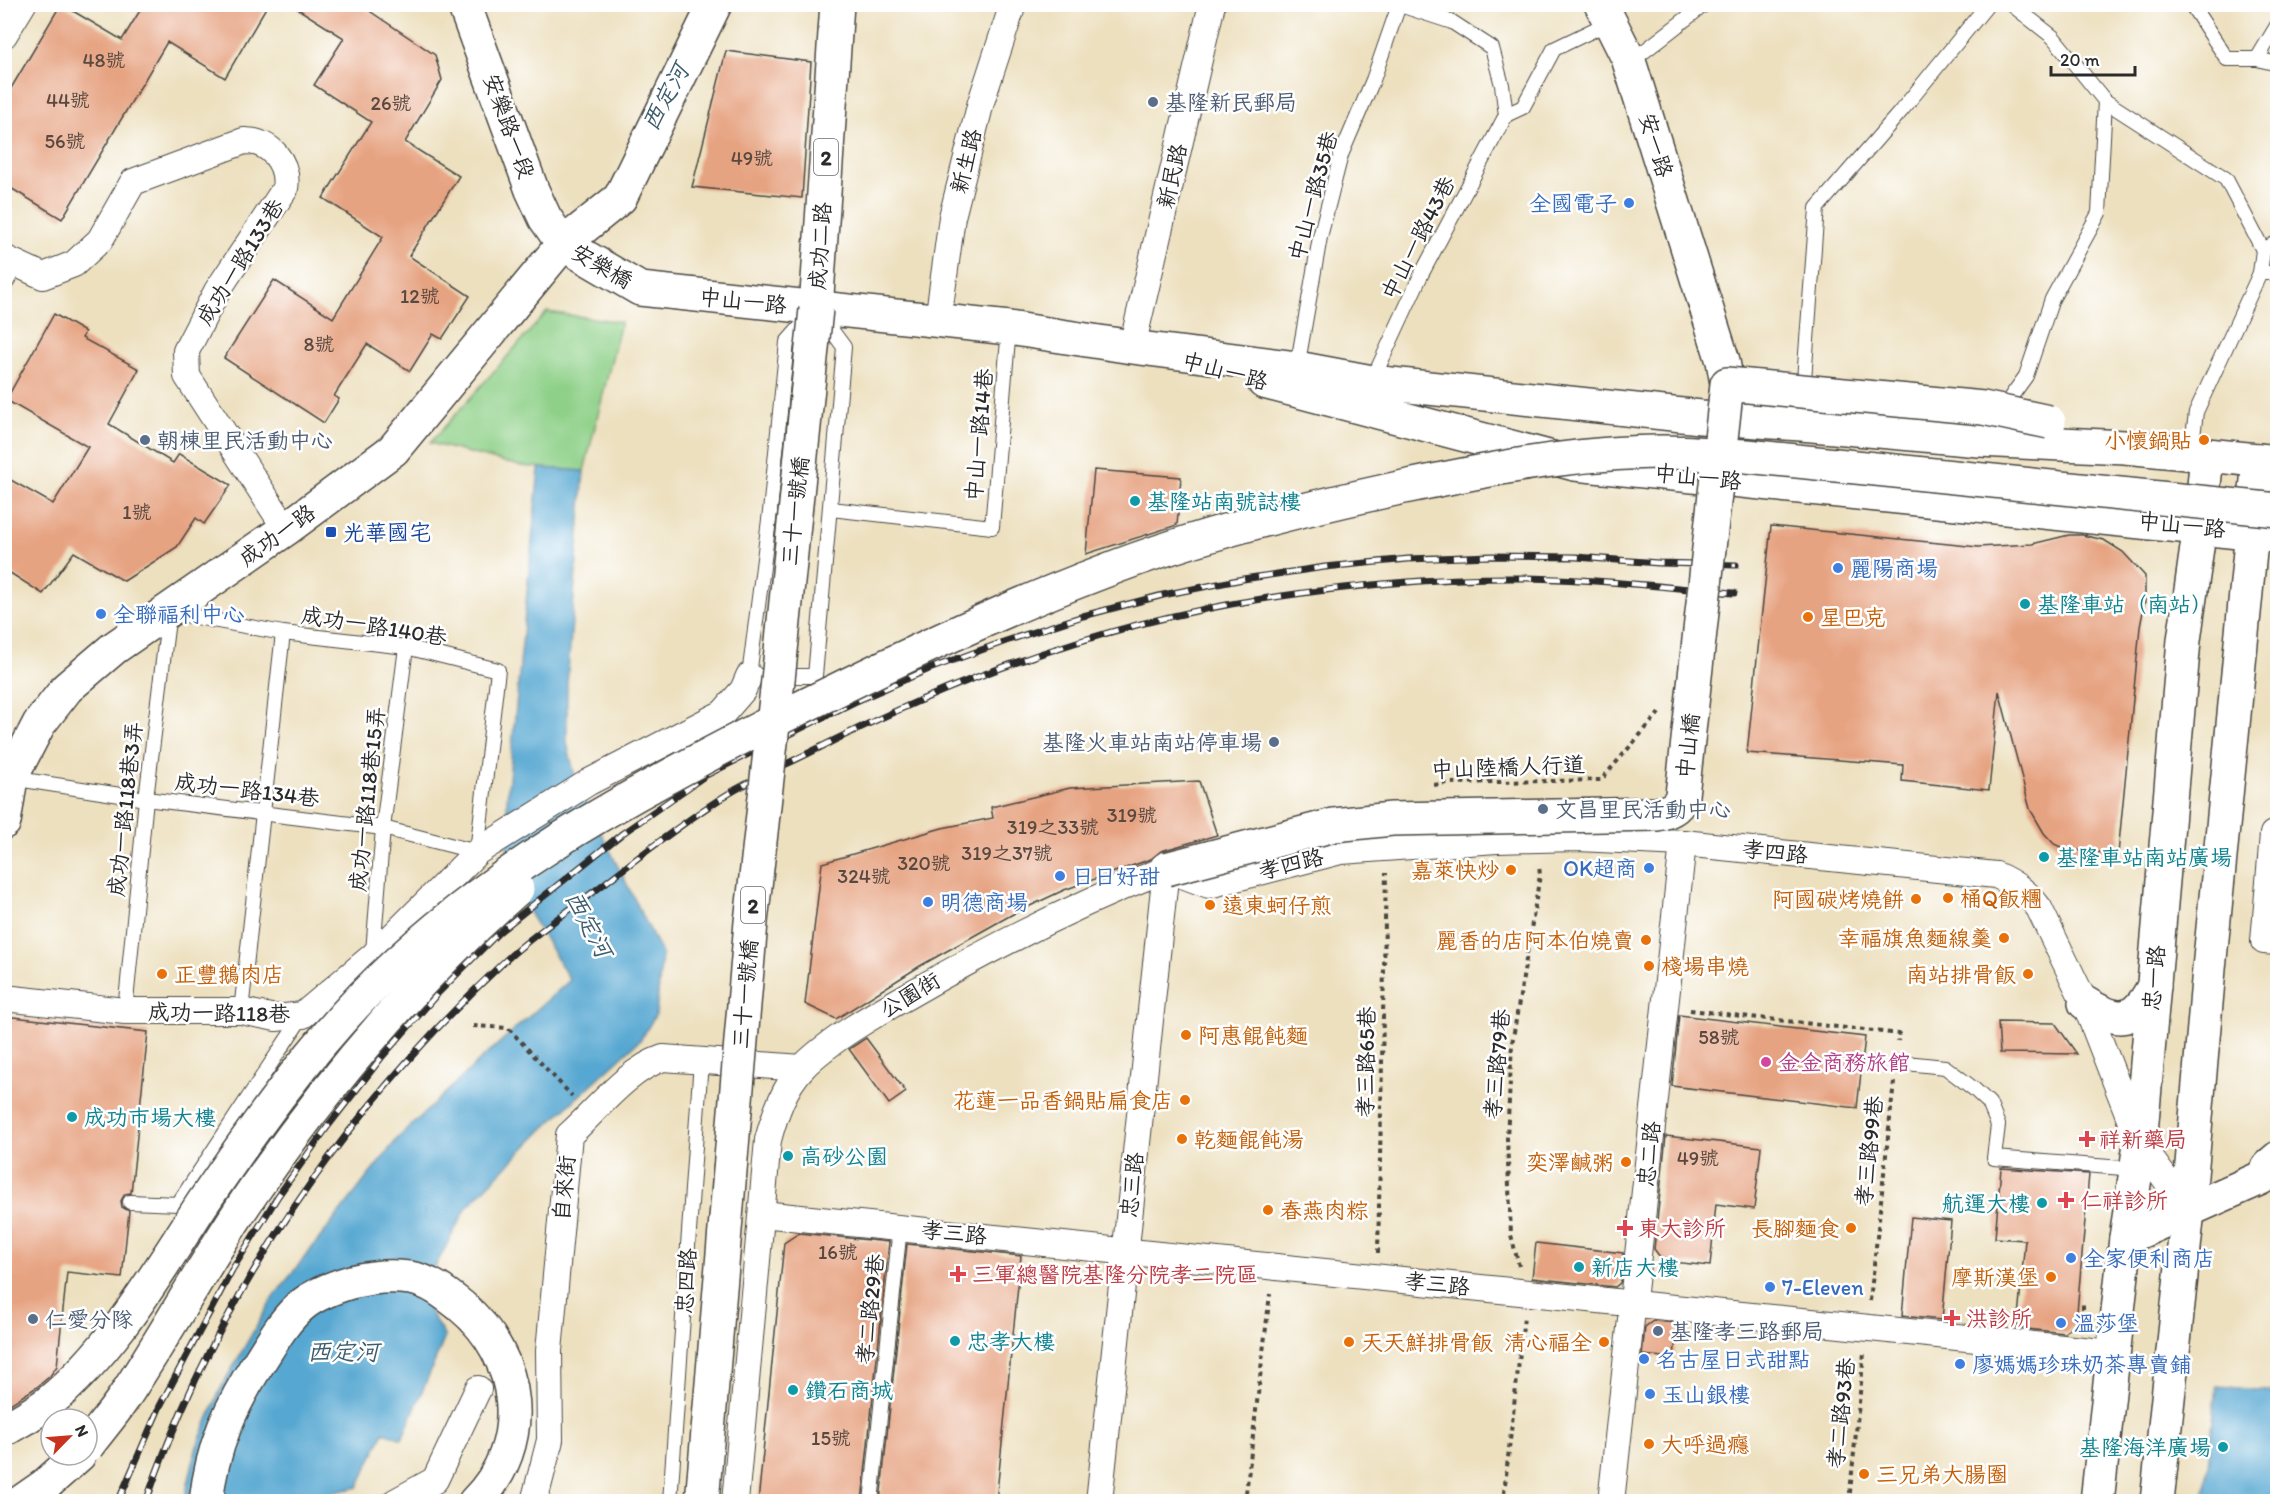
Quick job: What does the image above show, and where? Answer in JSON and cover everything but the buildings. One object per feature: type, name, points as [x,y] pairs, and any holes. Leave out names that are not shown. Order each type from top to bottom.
[{"type":"main road","name":"安樂路一段","points":[[464,4],[532,190],[545,218],[568,247]]},
{"type":"main road","name":"成功一路","points":[[4,822],[11,778],[39,724],[67,688],[114,648],[286,529],[393,450],[568,247],[620,198],[715,4]]},
{"type":"main road","name":"成功二路","points":[[816,309],[837,4]]},
{"type":"main road","name":"安一路","points":[[1605,13],[1629,58],[1723,362],[1727,384]]},
{"type":"main road","name":"安樂橋","points":[[568,247],[640,289]]},
{"type":"main road","name":"中山一路","points":[[640,289],[1009,328],[1132,347],[1297,368],[1372,382],[1701,417],[1801,424],[1986,431],[2268,461]]},
{"type":"main road","name":"三十一號橋","points":[[702,1502],[751,922],[816,309]]},
{"type":"main road","name":"中山一路","points":[[1132,347],[1575,464],[2265,534]]},
{"type":"main road","points":[[1727,384],[1983,408],[2049,422],[2125,447]]},
{"type":"main road","name":"中山橋","points":[[1166,869],[1334,825],[1392,819],[1657,814],[1666,813],[1675,808],[1681,802],[1682,795],[1727,384]]},
{"type":"main road","points":[[4,1430],[46,1404],[83,1371],[119,1327],[249,1136],[294,1077],[364,995],[410,951],[470,901],[559,838],[630,797],[725,746],[897,660],[1015,607],[1104,571],[1248,525],[1338,502],[1512,466],[1591,456],[1662,452],[1747,456],[2277,510]]},
{"type":"main road","name":"忠一路","points":[[2097,1502],[2112,1353],[2138,1156],[2184,640],[2200,526],[2199,454]]},
{"type":"main road","points":[[2157,1502],[2265,534],[2268,461]]},
{"type":"main road","points":[[99,1430],[122,1400],[254,1191],[302,1125],[388,1019],[438,963],[488,915],[630,797]]},
{"type":"main road","points":[[2085,1004],[2105,1014],[2125,1017],[2133,1015],[2154,986]]},
{"type":"main road","points":[[2126,1238],[2272,1173]]},
{"type":"main road","points":[[206,1502],[215,1454],[239,1393],[271,1343],[291,1317],[319,1294],[336,1287],[387,1276],[411,1278],[432,1285],[446,1294],[480,1324],[495,1343],[504,1361],[511,1383],[513,1405],[509,1449],[489,1488],[475,1502]]},
{"type":"main road","points":[[21,1502],[65,1467]]},
{"type":"street","points":[[4,35],[23,4]]},
{"type":"street","name":"新生路","points":[[938,321],[952,217],[981,102],[1013,4]]},
{"type":"street","name":"新民路","points":[[1132,347],[1212,4]]},
{"type":"street","name":"成功一路133巷","points":[[8,270],[43,276],[74,264],[100,240],[133,182],[244,141],[256,141],[266,145],[282,167],[286,181],[285,189],[217,291],[186,351],[187,376],[286,529]]},
{"type":"street","name":"成功一路118巷","points":[[4,998],[125,1011],[241,1011],[276,1018],[303,1015],[373,956],[477,852],[589,782],[723,713],[743,690],[749,676]]},
{"type":"street","points":[[2277,835],[2274,834],[2264,941],[2277,942]]},
{"type":"street","name":"孝四路","points":[[1166,869],[1209,885],[1341,851],[1536,838],[1578,838],[1683,843],[1996,875],[2014,883],[2030,896],[2039,908],[2085,1004],[2138,1156],[2188,1210]]},
{"type":"street","name":"忠二路","points":[[1611,1502],[1683,843]]},
{"type":"street","name":"公園街","points":[[762,1214],[768,1140],[775,1114],[788,1086],[813,1058],[884,1010],[970,960],[1111,891],[1166,869]]},
{"type":"street","name":"忠三路","points":[[1099,1502],[1166,869]]},
{"type":"street","name":"自來街","points":[[534,1502],[550,1440],[549,1350],[569,1135],[646,1064],[663,1058],[802,1068]]},
{"type":"street","points":[[735,1502],[762,1214]]},
{"type":"street","name":"孝三路","points":[[762,1214],[2112,1353]]},
{"type":"street","points":[[396,1502],[435,1480],[478,1389]]},
{"type":"lane","points":[[1629,58],[1642,52],[1705,4]]},
{"type":"lane","points":[[1801,424],[1804,355],[1817,208],[1901,111],[1988,4]]},
{"type":"lane","points":[[2011,4],[2053,37],[2105,101],[2226,179],[2263,250],[2260,273],[2196,412],[2199,454]]},
{"type":"lane","points":[[2191,4],[2227,59],[2257,59],[2277,64]]},
{"type":"lane","points":[[1398,5],[1452,22],[1492,48],[1502,85],[1506,115],[1524,107],[1554,49],[1605,13]]},
{"type":"lane","name":"中山一路35巷","points":[[1297,368],[1320,237],[1341,155],[1373,80],[1398,5]]},
{"type":"lane","points":[[2257,59],[2277,24]]},
{"type":"lane","points":[[1986,431],[2026,376],[2052,299],[2099,213],[2105,101]]},
{"type":"lane","name":"中山一路43巷","points":[[1372,382],[1422,275],[1506,115]]},
{"type":"lane","points":[[2263,250],[2277,242]]},
{"type":"lane","points":[[2260,273],[2277,273]]},
{"type":"lane","points":[[816,309],[844,348],[831,509],[815,676],[749,676],[770,512],[787,342],[816,309]]},
{"type":"lane","name":"中山一路14巷","points":[[831,509],[992,527],[1009,328]]},
{"type":"lane","name":"成功一路140巷","points":[[169,612],[283,633],[406,647],[498,670],[477,852]]},
{"type":"lane","name":"成功一路118巷3弄","points":[[125,1011],[146,799],[169,612]]},
{"type":"lane","points":[[241,1011],[283,633]]},
{"type":"lane","name":"成功一路118巷15弄","points":[[373,956],[383,828],[406,647]]},
{"type":"lane","name":"成功一路134巷","points":[[11,778],[146,799],[383,828],[477,852]]},
{"type":"lane","points":[[130,1202],[178,1204],[303,1015]]},
{"type":"lane","name":"忠四路","points":[[670,1502],[701,1061]]},
{"type":"lane","points":[[1896,1062],[1945,1068],[1989,1103],[1998,1125],[1994,1158],[2138,1156]]},
{"type":"lane","name":"孝二路29巷","points":[[871,1502],[900,1227]]},
{"type":"path","name":"中山陸橋人行道","points":[[1424,787],[1447,783],[1601,780],[1659,714],[1661,702]]},
{"type":"path","name":"孝三路79巷","points":[[1526,1293],[1511,1235],[1507,1138],[1512,1044],[1540,875],[1536,838]]},
{"type":"path","name":"孝三路65巷","points":[[1377,1278],[1387,848]]},
{"type":"path","name":"孝三路99巷","points":[[1665,1007],[1899,1034],[1867,1328]]},
{"type":"path","points":[[473,1026],[508,1028],[591,1115]]},
{"type":"path","points":[[1245,1502],[1273,1266]]},
{"type":"path","points":[[1503,1502],[1526,1293]]},
{"type":"path","name":"孝二路93巷","points":[[1849,1502],[1867,1328]]},
{"type":"green space","points":[[547,312],[621,322],[584,471],[520,466],[430,443]]},
{"type":"water","name":"西定河","points":[[539,468],[584,471],[567,684],[567,743],[577,785],[662,954],[656,1014],[641,1039],[542,1130],[467,1207],[420,1295],[445,1337],[402,1439],[384,1432],[358,1487],[295,1501],[184,1502],[196,1449],[221,1388],[272,1299],[398,1138],[479,1061],[570,980],[507,876],[507,799]]},
{"type":"water","name":"基隆海洋廣場","points":[[2217,1386],[2277,1392],[2277,1501],[2204,1501]]},
{"type":"railway","points":[[118,1502],[160,1406],[232,1270],[278,1196],[328,1126],[381,1058],[438,993],[499,932],[623,833],[706,775],[854,702],[929,669],[1083,616],[1163,595],[1243,579],[1325,567],[1408,559],[1492,556],[1576,557],[1659,563],[1736,565]]},
{"type":"railway","points":[[146,1502],[175,1425],[210,1351],[249,1279],[293,1209],[341,1142],[393,1078],[448,1017],[516,951],[671,833],[731,792],[863,726],[975,678],[1090,638],[1208,609],[1332,589],[1461,579],[1578,580],[1734,593]]},
{"type":"place","name":"基隆新民郵局","points":[[1153,102]]},
{"type":"place","name":"全國電子","points":[[1629,203]]},
{"type":"place","name":"朝棟里民活動中心","points":[[145,440]]},
{"type":"place","name":"小懷鍋貼","points":[[2204,440]]},
{"type":"place","name":"基隆站南號誌樓","points":[[1135,501]]},
{"type":"place","name":"光華國宅","points":[[331,532]]},
{"type":"place","name":"麗陽商場","points":[[1838,568]]},
{"type":"place","name":"基隆車站（南站）","points":[[2025,604]]},
{"type":"place","name":"全聯福利中心","points":[[101,614]]},
{"type":"place","name":"星巴克","points":[[1808,617]]},
{"type":"place","name":"基隆火車站南站停車場","points":[[1274,742]]},
{"type":"place","name":"文昌里民活動中心","points":[[1543,809]]},
{"type":"place","name":"基隆車站南站廣場","points":[[2044,857]]},
{"type":"place","name":"OK超商","points":[[1649,868]]},
{"type":"place","name":"嘉萊快炒","points":[[1511,870]]},
{"type":"place","name":"日日好甜","points":[[1060,876]]},
{"type":"place","name":"桶Q飯糰","points":[[1948,898]]},
{"type":"place","name":"阿國碳烤燒餅","points":[[1916,899]]},
{"type":"place","name":"明德商場","points":[[928,902]]},
{"type":"place","name":"遠東蚵仔煎","points":[[1210,905]]},
{"type":"place","name":"幸福旗魚麵線羹","points":[[2004,938]]},
{"type":"place","name":"麗香的店阿本伯燒賣","points":[[1646,940]]},
{"type":"place","name":"棧場串燒","points":[[1649,966]]},
{"type":"place","name":"正豐鵝肉店","points":[[162,974]]},
{"type":"place","name":"南站排骨飯","points":[[2028,974]]},
{"type":"place","name":"阿惠餛飩麵","points":[[1186,1035]]},
{"type":"place","name":"金金商務旅館","points":[[1766,1062]]},
{"type":"place","name":"花蓮一品香鍋貼扁食店","points":[[1185,1100]]},
{"type":"place","name":"成功市場大樓","points":[[72,1117]]},
{"type":"place","name":"乾麵餛飩湯","points":[[1182,1139]]},
{"type":"place","name":"祥新藥局","points":[[2087,1139]]},
{"type":"place","name":"高砂公園","points":[[788,1156]]},
{"type":"place","name":"奕澤鹹粥","points":[[1626,1162]]},
{"type":"place","name":"仁祥診所","points":[[2066,1200]]},
{"type":"place","name":"航運大樓","points":[[2042,1203]]},
{"type":"place","name":"春燕肉粽","points":[[1268,1210]]},
{"type":"place","name":"東大診所","points":[[1625,1228]]},
{"type":"place","name":"長腳麵食","points":[[1851,1228]]},
{"type":"place","name":"全家便利商店","points":[[2071,1258]]},
{"type":"place","name":"新店大樓","points":[[1579,1267]]},
{"type":"place","name":"三軍總醫院基隆分院孝二院區","points":[[958,1274]]},
{"type":"place","name":"摩斯漢堡","points":[[2051,1277]]},
{"type":"place","name":"7-Eleven","points":[[1770,1287]]},
{"type":"place","name":"洪診所","points":[[1952,1318]]},
{"type":"place","name":"仁愛分隊","points":[[33,1319]]},
{"type":"place","name":"溫莎堡","points":[[2061,1323]]},
{"type":"place","name":"基隆孝三路郵局","points":[[1658,1331]]},
{"type":"place","name":"忠孝大樓","points":[[955,1341]]},
{"type":"place","name":"天天鮮排骨飯","points":[[1349,1342]]},
{"type":"place","name":"清心福全","points":[[1604,1342]]},
{"type":"place","name":"名古屋日式甜點","points":[[1644,1359]]},
{"type":"place","name":"廖媽媽珍珠奶茶專賣鋪","points":[[1960,1364]]},
{"type":"place","name":"鑽石商城","points":[[793,1390]]},
{"type":"place","name":"玉山銀樓","points":[[1650,1394]]},
{"type":"place","name":"大呼過癮","points":[[1649,1444]]},
{"type":"place","name":"基隆海洋廣場","points":[[2223,1447]]},
{"type":"place","name":"三兄弟大腸圈","points":[[1864,1474]]}]
